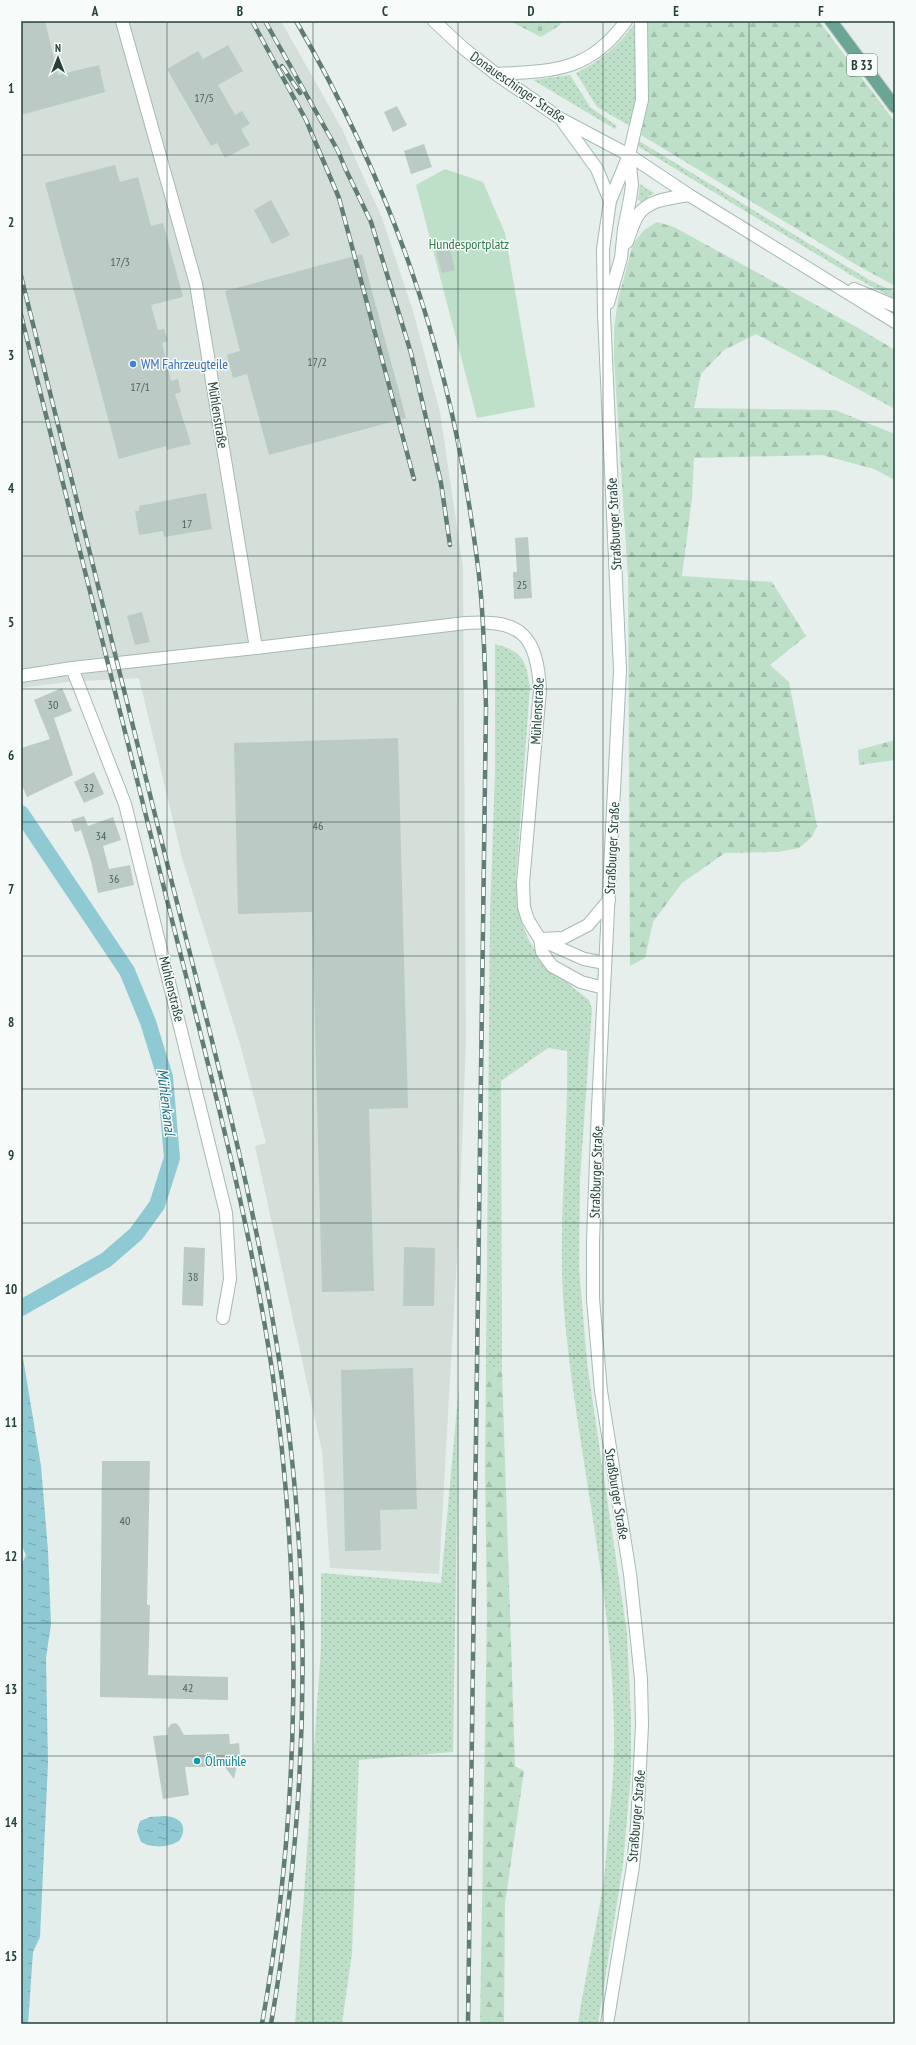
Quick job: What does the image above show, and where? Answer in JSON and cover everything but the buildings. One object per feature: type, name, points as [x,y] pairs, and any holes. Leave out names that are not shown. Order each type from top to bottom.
[{"type":"main road","name":"Mühlenstraße","points":[[122,21],[196,284],[256,648]]},
{"type":"main road","name":"Donaueschinger Straße","points":[[434,21],[463,48],[496,74],[561,119],[629,155],[689,195],[818,274]]},
{"type":"main road","points":[[496,74],[550,71],[569,66],[599,50],[614,37],[626,21]]},
{"type":"main road","points":[[629,155],[642,100],[641,21]]},
{"type":"main road","name":"B 33","points":[[831,21],[895,107]]},
{"type":"main road","points":[[561,119],[597,169],[610,201]]},
{"type":"main road","name":"Straßburger Straße","points":[[607,2024],[633,1866],[637,1826],[642,1725],[641,1679],[630,1574],[601,1391],[593,1299],[593,1241],[620,670],[604,314],[603,249],[610,201],[629,155]]},
{"type":"main road","name":"Straßburger Straße","points":[[621,258],[632,185],[629,155]]},
{"type":"main road","name":"Straßburger Straße","points":[[604,314],[621,258],[638,215],[653,202],[689,195]]},
{"type":"main road","points":[[818,274],[895,306]]},
{"type":"main road","points":[[818,274],[895,322]]},
{"type":"main road","name":"Mühlenstraße","points":[[21,676],[72,668],[483,622],[506,625],[517,630],[534,650],[539,665],[540,690],[523,883],[524,907],[528,920],[540,939],[542,952],[552,966],[581,982],[604,988]]},
{"type":"main road","name":"Mühlenstraße","points":[[72,668],[125,804],[226,1213],[230,1278],[223,1318]]},
{"type":"main road","points":[[540,939],[563,938],[588,924],[609,900]]},
{"type":"main road","points":[[540,939],[584,959],[605,963]]},
{"type":"shaded area","points":[[21,21],[281,21],[342,129],[382,218],[413,311],[440,412],[463,568],[466,1040],[459,1222],[439,1574],[330,1568],[322,1451],[255,1146],[266,1143],[240,1044],[182,858],[139,678],[67,682],[21,688]]},
{"type":"green space","points":[[510,21],[562,21],[560,25],[541,37]]},
{"type":"green space","points":[[647,21],[819,21],[895,122],[895,286],[855,264],[641,135],[648,99]]},
{"type":"green space","points":[[634,25],[636,89],[630,126],[597,107],[576,73],[601,58],[621,40]]},
{"type":"green space","points":[[570,75],[590,107],[617,126],[615,129],[533,80]]},
{"type":"green space","points":[[639,141],[871,281],[895,292],[895,299],[856,278],[636,145]]},
{"type":"green space","name":"Hundesportplatz","points":[[445,169],[483,182],[505,233],[535,407],[477,418],[416,185]]},
{"type":"green space","points":[[640,184],[654,193],[641,202],[638,200]]},
{"type":"green space","points":[[657,222],[674,227],[860,329],[895,350],[895,409],[756,334],[724,350],[701,374],[694,408],[835,410],[895,434],[895,480],[874,469],[822,455],[694,458],[692,498],[682,576],[772,582],[806,636],[770,665],[789,682],[817,826],[812,837],[799,848],[778,852],[725,853],[682,883],[653,922],[645,958],[630,966],[628,578],[614,360],[614,329],[618,300],[633,244],[644,230]]},
{"type":"green space","points":[[495,644],[512,650],[522,658],[527,670],[530,687],[516,879],[518,902],[522,921],[527,937],[535,950],[557,974],[589,1000],[592,1009],[580,1179],[579,1267],[587,1363],[627,1633],[631,1717],[631,1773],[623,1865],[598,2024],[578,2024],[604,1879],[613,1776],[614,1726],[612,1675],[601,1574],[578,1423],[565,1321],[562,1220],[567,1051],[548,1048],[501,1081],[502,1369],[486,1370],[490,914],[495,773]]},
{"type":"green space","points":[[895,740],[895,760],[859,765],[858,750]]},
{"type":"green space","points":[[502,1369],[515,1766],[524,1771],[505,1903],[504,2024],[480,2024],[487,1614],[485,1468],[486,1370]]},
{"type":"green space","points":[[459,1385],[453,1752],[359,1760],[352,1953],[342,2024],[295,2024],[321,1648],[321,1573],[441,1583]]},
{"type":"water","points":[[21,1346],[41,1466],[48,1550],[51,1624],[46,1658],[48,1763],[40,1937],[33,1952],[28,2024],[21,2024],[21,1565],[26,1555],[21,1544]]},
{"type":"water","points":[[165,1816],[175,1818],[181,1823],[183,1831],[179,1841],[165,1846],[155,1846],[141,1842],[137,1831],[140,1821],[150,1817]]},
{"type":"waterway","name":"Mühlenkanal","points":[[21,813],[127,971],[148,1022],[165,1077],[172,1158],[157,1205],[136,1234],[106,1260],[21,1308]]},
{"type":"railway","points":[[252,21],[306,120],[339,198],[414,479]]},
{"type":"railway","points":[[265,21],[338,151],[371,222],[411,353],[441,483],[450,545]]},
{"type":"railway","points":[[296,21],[329,81],[359,141],[386,202],[409,264],[447,391],[461,456],[472,524],[481,600],[486,708],[468,2024]]},
{"type":"railway","points":[[282,66],[300,93]]},
{"type":"railway","points":[[21,276],[235,1136],[264,1272],[286,1409],[295,1486],[300,1563],[302,1717],[292,1871],[283,1948],[271,2024]]},
{"type":"railway","points":[[21,315],[210,1070],[251,1250],[272,1370],[282,1451],[289,1533],[293,1615],[293,1697],[290,1780],[284,1861],[275,1943],[262,2024]]},
{"type":"place","name":"WM Fahrzeugteile","points":[[133,364]]},
{"type":"place","name":"Ölmühle","points":[[197,1761]]}]
